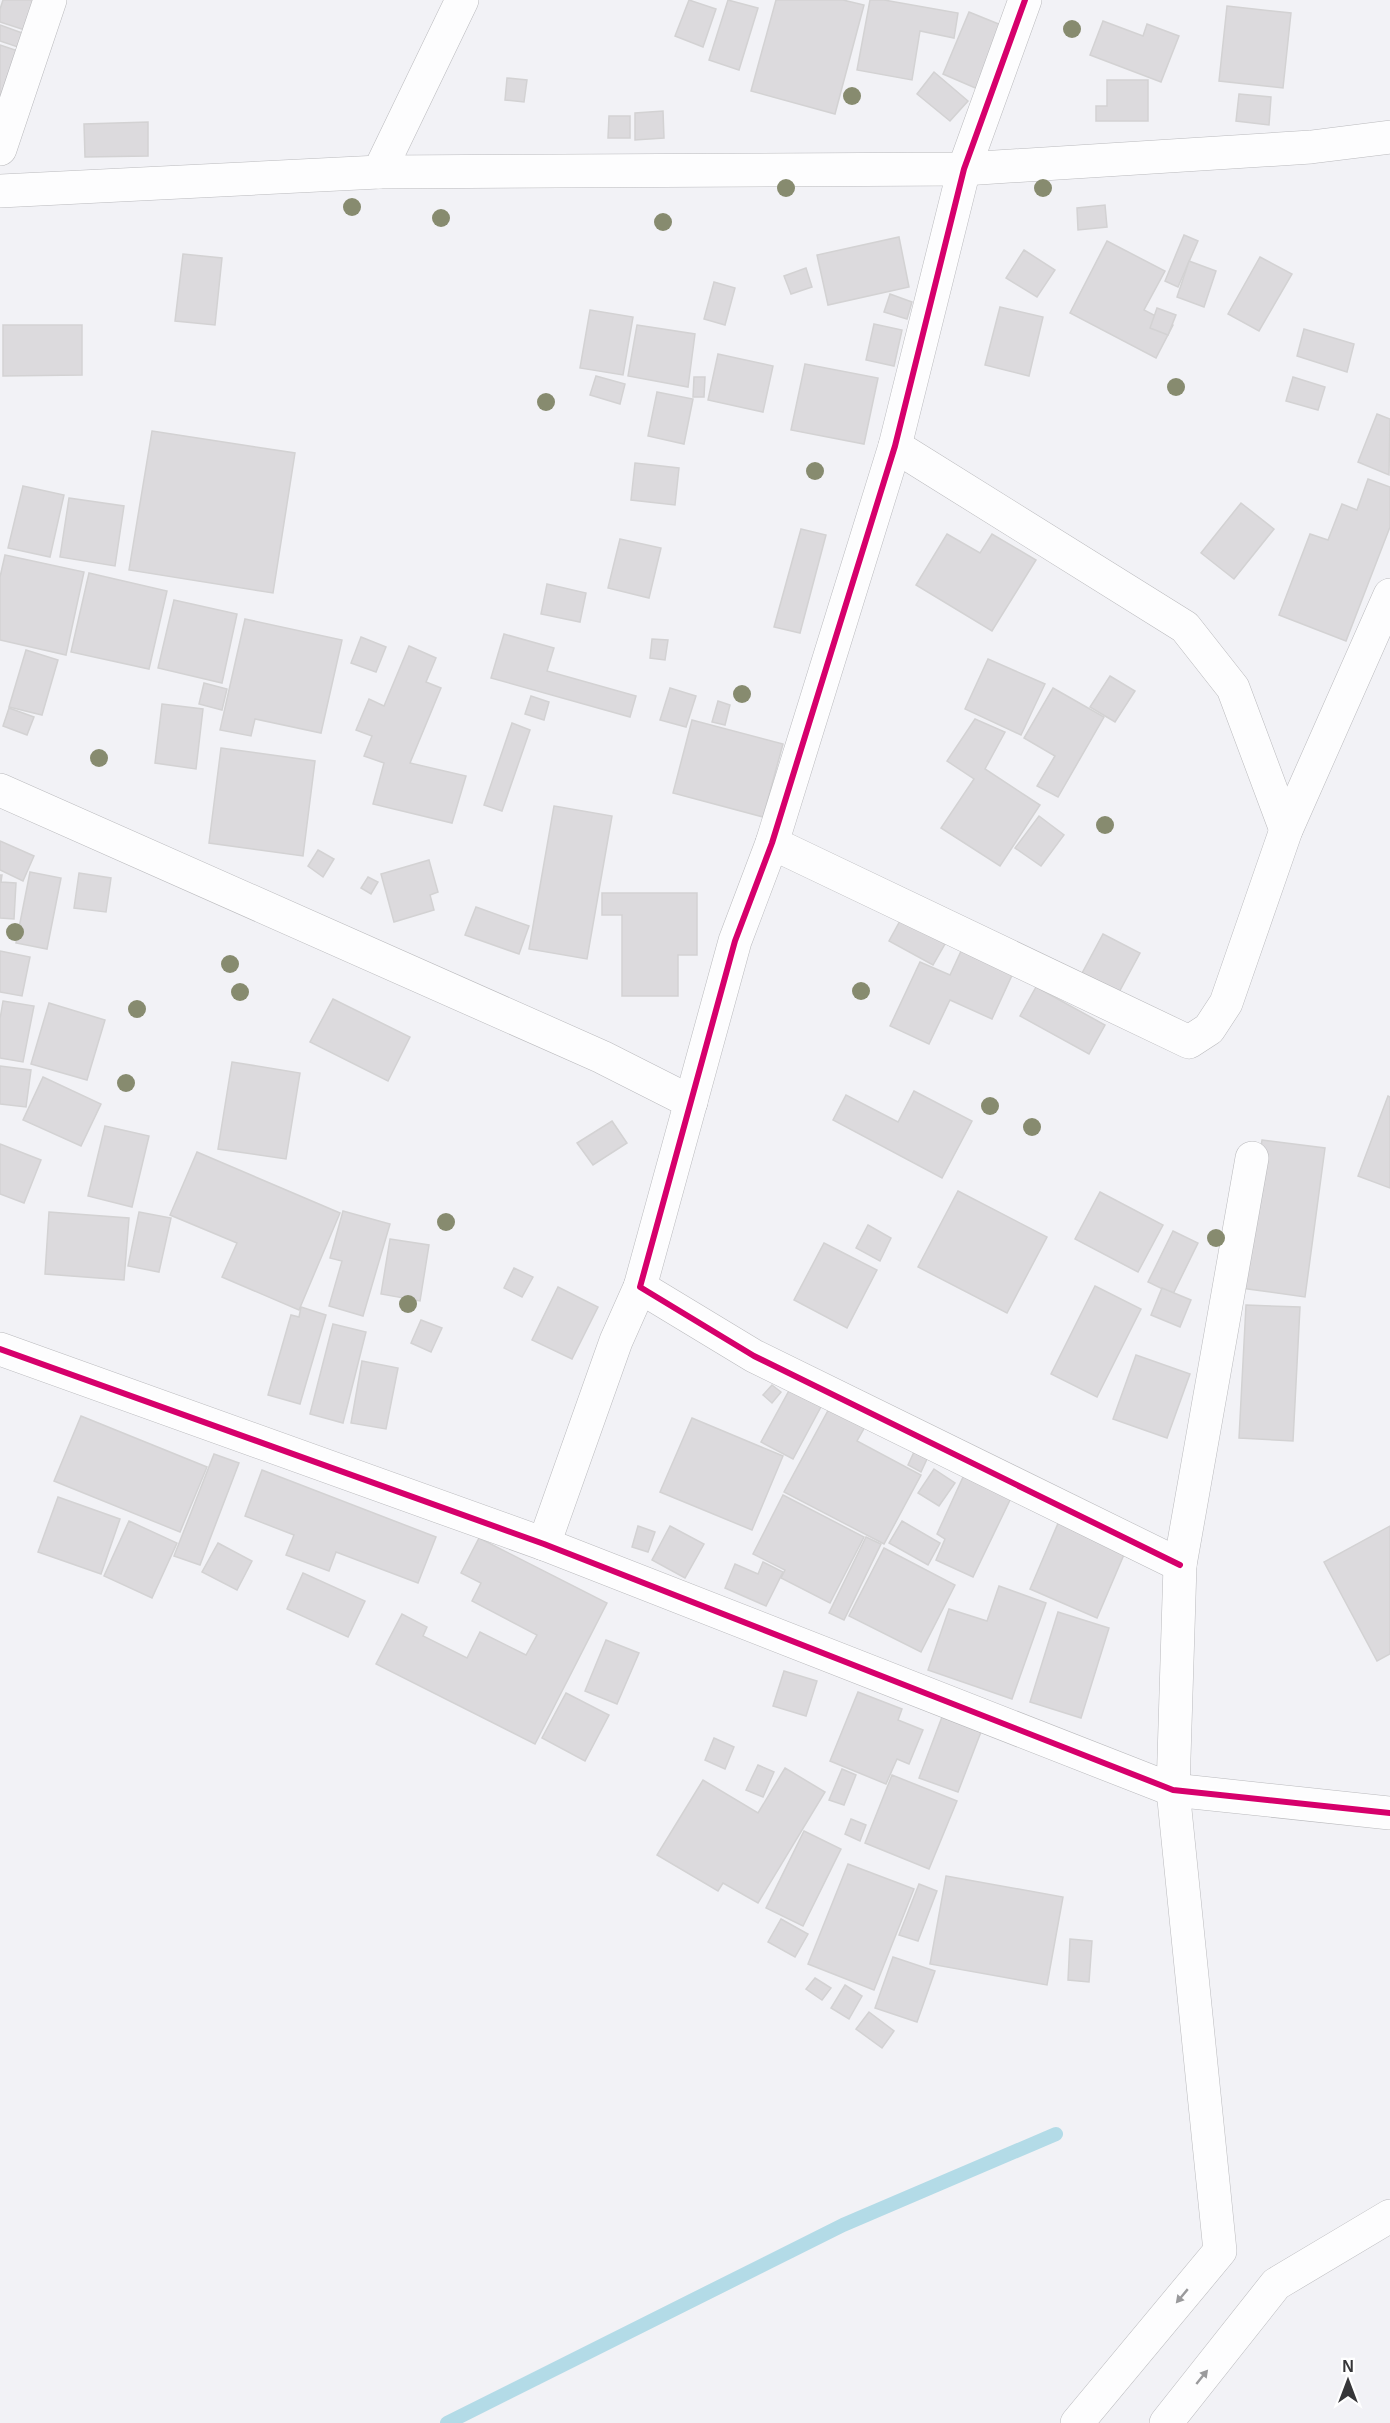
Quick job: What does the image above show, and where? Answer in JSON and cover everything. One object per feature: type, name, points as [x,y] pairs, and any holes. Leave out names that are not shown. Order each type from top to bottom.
[{"type":"street","points":[[0,149],[50,0]]},
{"type":"street","points":[[379,172],[462,0]]},
{"type":"street","points":[[544,1545],[616,1341],[640,1287],[735,941],[772,843],[895,446],[964,169],[1025,0]]},
{"type":"street","points":[[0,191],[379,172],[964,169],[1311,147],[1390,137]]},
{"type":"street","points":[[895,446],[1185,627],[1233,688],[1286,830]]},
{"type":"street","points":[[772,843],[1189,1042],[1209,1029],[1226,1003],[1286,830],[1390,595]]},
{"type":"street","points":[[0,790],[591,1052],[691,1102]]},
{"type":"street","points":[[1077,2423],[1220,2251],[1173,1790],[1180,1565],[1252,1158]]},
{"type":"street","points":[[640,1287],[754,1356],[1180,1565]]},
{"type":"street","points":[[0,1349],[544,1545],[1173,1790],[1390,1813]]},
{"type":"street","points":[[1166,2423],[1276,2284],[1390,2216]]},
{"type":"building","points":[[3,0],[41,0],[31,32],[0,22]]},
{"type":"building","points":[[689,0],[716,9],[703,47],[675,36]]},
{"type":"building","points":[[728,0],[758,8],[739,70],[709,60]]},
{"type":"building","points":[[776,0],[843,0],[864,5],[835,114],[751,91]]},
{"type":"building","points":[[870,0],[884,0],[958,13],[954,38],[920,31],[912,80],[857,70]]},
{"type":"building","points":[[1227,6],[1291,13],[1283,88],[1219,81]]},
{"type":"building","points":[[969,12],[1006,27],[980,90],[943,74]]},
{"type":"building","points":[[1103,21],[1143,36],[1147,24],[1179,36],[1161,82],[1090,55]]},
{"type":"building","points":[[0,25],[25,34],[21,48],[0,41]]},
{"type":"building","points":[[0,45],[27,54],[11,99],[0,95]]},
{"type":"building","points":[[934,72],[968,101],[950,121],[917,94]]},
{"type":"building","points":[[507,78],[527,80],[524,102],[505,100]]},
{"type":"building","points":[[1107,80],[1148,80],[1148,121],[1096,121],[1096,106],[1107,106]]},
{"type":"building","points":[[1239,94],[1271,97],[1269,125],[1236,121]]},
{"type":"building","points":[[663,111],[664,138],[635,140],[635,113]]},
{"type":"building","points":[[609,116],[630,116],[630,138],[608,138]]},
{"type":"building","points":[[148,122],[148,156],[85,157],[84,124]]},
{"type":"building","points":[[1105,205],[1107,227],[1078,230],[1077,208]]},
{"type":"building","points":[[1184,235],[1198,241],[1178,287],[1165,281]]},
{"type":"building","points":[[899,237],[909,287],[828,305],[817,255]]},
{"type":"building","points":[[1107,241],[1165,271],[1144,310],[1173,325],[1156,358],[1070,313]]},
{"type":"building","points":[[1024,250],[1055,270],[1037,297],[1006,278]]},
{"type":"building","points":[[183,254],[222,258],[215,325],[175,321]]},
{"type":"building","points":[[1260,257],[1292,274],[1259,331],[1228,314]]},
{"type":"building","points":[[1189,261],[1216,271],[1204,307],[1177,297]]},
{"type":"building","points":[[806,268],[812,287],[791,294],[784,276]]},
{"type":"building","points":[[714,282],[735,288],[725,325],[704,319]]},
{"type":"building","points":[[890,294],[912,302],[907,319],[884,312]]},
{"type":"building","points":[[1000,307],[1043,317],[1029,376],[985,365]]},
{"type":"building","points":[[1157,308],[1176,315],[1168,335],[1150,328]]},
{"type":"building","points":[[590,310],[633,317],[623,375],[580,368]]},
{"type":"building","points":[[874,324],[902,330],[894,366],[866,360]]},
{"type":"building","points":[[3,325],[82,325],[82,375],[3,376]]},
{"type":"building","points":[[637,325],[695,334],[688,387],[628,376]]},
{"type":"building","points":[[1304,329],[1354,344],[1347,372],[1297,356]]},
{"type":"building","points":[[718,354],[773,366],[763,412],[708,400]]},
{"type":"building","points":[[805,364],[878,378],[864,444],[791,430]]},
{"type":"building","points":[[596,376],[625,384],[620,404],[590,395]]},
{"type":"building","points":[[694,377],[705,377],[704,397],[693,397]]},
{"type":"building","points":[[1293,377],[1325,387],[1318,410],[1286,401]]},
{"type":"building","points":[[657,392],[693,399],[684,444],[648,436]]},
{"type":"building","points":[[1377,414],[1390,419],[1389,475],[1358,462]]},
{"type":"building","points":[[152,431],[295,453],[273,593],[129,570]]},
{"type":"building","points":[[635,463],[679,468],[675,505],[631,500]]},
{"type":"building","points":[[1368,479],[1390,487],[1390,527],[1346,641],[1279,615],[1310,534],[1328,540],[1342,504],[1357,510]]},
{"type":"building","points":[[23,486],[64,495],[50,557],[8,548]]},
{"type":"building","points":[[69,498],[124,506],[115,566],[60,557]]},
{"type":"building","points":[[1241,503],[1274,529],[1234,579],[1201,553]]},
{"type":"building","points":[[801,529],[826,535],[800,633],[774,627]]},
{"type":"building","points":[[947,534],[980,553],[992,534],[1036,560],[992,631],[916,585]]},
{"type":"building","points":[[620,539],[661,548],[649,598],[608,588]]},
{"type":"building","points":[[5,555],[84,572],[66,655],[0,640],[0,577]]},
{"type":"building","points":[[89,573],[167,591],[149,669],[71,652]]},
{"type":"building","points":[[547,584],[586,593],[580,622],[541,614]]},
{"type":"building","points":[[174,600],[237,614],[222,683],[158,668]]},
{"type":"building","points":[[245,619],[342,640],[321,733],[255,719],[251,736],[220,730]]},
{"type":"building","points":[[504,634],[554,648],[547,671],[636,696],[630,717],[491,678]]},
{"type":"building","points":[[361,637],[386,647],[376,672],[351,663]]},
{"type":"building","points":[[652,639],[668,640],[665,660],[650,658]]},
{"type":"building","points":[[409,646],[436,658],[426,682],[441,688],[410,763],[466,776],[452,823],[373,804],[384,763],[364,756],[372,736],[356,730],[369,699],[384,706]]},
{"type":"building","points":[[26,650],[58,660],[42,715],[9,707]]},
{"type":"building","points":[[988,659],[1045,684],[1021,735],[965,709]]},
{"type":"building","points":[[1110,676],[1135,691],[1115,722],[1090,707]]},
{"type":"building","points":[[204,683],[227,689],[222,710],[199,704]]},
{"type":"building","points":[[670,688],[696,696],[686,727],[660,720]]},
{"type":"building","points":[[1053,688],[1104,717],[1058,797],[1037,786],[1055,756],[1024,738]]},
{"type":"building","points":[[531,696],[549,702],[544,720],[525,714]]},
{"type":"building","points":[[718,701],[730,705],[725,725],[712,722]]},
{"type":"building","points":[[162,704],[203,709],[196,769],[155,763]]},
{"type":"building","points":[[9,708],[34,717],[27,735],[3,726]]},
{"type":"building","points":[[975,719],[1005,732],[985,769],[1040,805],[1000,866],[941,828],[974,779],[947,761]]},
{"type":"building","points":[[692,720],[783,744],[763,817],[673,793]]},
{"type":"building","points":[[512,723],[530,730],[502,811],[484,805]]},
{"type":"building","points":[[221,748],[315,761],[303,856],[209,843]]},
{"type":"building","points":[[554,806],[612,816],[587,959],[529,949]]},
{"type":"building","points":[[1039,816],[1064,835],[1041,866],[1015,848]]},
{"type":"building","points":[[0,841],[34,856],[23,881],[0,870]]},
{"type":"building","points":[[318,850],[334,859],[323,877],[308,866]]},
{"type":"building","points":[[429,860],[438,892],[430,895],[434,910],[394,922],[381,874]]},
{"type":"building","points":[[30,872],[61,878],[47,949],[16,943]]},
{"type":"building","points":[[79,873],[111,878],[106,912],[74,908]]},
{"type":"building","points":[[0,875],[2,875],[1,882],[16,883],[14,919],[0,918]]},
{"type":"building","points":[[368,877],[378,882],[371,894],[361,888]]},
{"type":"building","points":[[602,893],[697,893],[697,955],[678,955],[678,996],[622,996],[622,915],[602,915]]},
{"type":"building","points":[[476,907],[529,926],[519,954],[465,935]]},
{"type":"building","points":[[901,919],[945,944],[933,965],[889,941]]},
{"type":"building","points":[[1103,934],[1140,953],[1117,996],[1080,977]]},
{"type":"building","points":[[962,949],[1013,973],[992,1019],[950,1000],[929,1044],[890,1026],[920,962],[950,975]]},
{"type":"building","points":[[0,951],[30,957],[22,996],[0,992]]},
{"type":"building","points":[[1036,987],[1105,1025],[1089,1054],[1020,1016]]},
{"type":"building","points":[[333,999],[410,1037],[388,1081],[310,1042]]},
{"type":"building","points":[[3,1001],[34,1006],[23,1062],[0,1058],[0,1019]]},
{"type":"building","points":[[49,1003],[105,1020],[87,1080],[31,1064]]},
{"type":"building","points":[[232,1062],[300,1073],[286,1159],[218,1149]]},
{"type":"building","points":[[0,1066],[31,1070],[26,1107],[0,1104]]},
{"type":"building","points":[[43,1077],[101,1104],[81,1146],[23,1120]]},
{"type":"building","points":[[914,1091],[972,1121],[942,1178],[833,1120],[846,1095],[898,1122]]},
{"type":"building","points":[[1388,1096],[1390,1097],[1390,1188],[1358,1176]]},
{"type":"building","points":[[612,1121],[627,1143],[593,1165],[577,1143]]},
{"type":"building","points":[[105,1126],[149,1136],[132,1207],[88,1196]]},
{"type":"building","points":[[1262,1140],[1325,1148],[1305,1297],[1241,1288]]},
{"type":"building","points":[[0,1144],[41,1160],[24,1203],[0,1194]]},
{"type":"building","points":[[197,1152],[340,1213],[299,1310],[222,1277],[237,1243],[170,1215]]},
{"type":"building","points":[[958,1191],[1047,1237],[1007,1313],[918,1267]]},
{"type":"building","points":[[1100,1192],[1163,1225],[1138,1272],[1075,1239]]},
{"type":"building","points":[[343,1211],[390,1224],[363,1316],[329,1306],[342,1261],[330,1258]]},
{"type":"building","points":[[49,1212],[129,1218],[124,1280],[45,1274]]},
{"type":"building","points":[[139,1212],[171,1218],[159,1272],[128,1266]]},
{"type":"building","points":[[868,1225],[891,1238],[880,1261],[856,1248]]},
{"type":"building","points":[[1173,1231],[1198,1243],[1173,1294],[1148,1282]]},
{"type":"building","points":[[390,1239],[429,1245],[420,1301],[381,1294]]},
{"type":"building","points":[[824,1243],[877,1270],[847,1328],[794,1300]]},
{"type":"building","points":[[514,1268],[533,1277],[522,1297],[504,1288]]},
{"type":"building","points":[[1095,1286],[1141,1309],[1097,1397],[1051,1374]]},
{"type":"building","points":[[558,1287],[598,1307],[572,1359],[532,1340]]},
{"type":"building","points":[[1162,1288],[1191,1300],[1180,1327],[1151,1315]]},
{"type":"building","points":[[1246,1305],[1300,1307],[1293,1441],[1239,1438]]},
{"type":"building","points":[[301,1307],[326,1315],[300,1404],[268,1395],[291,1315],[299,1317]]},
{"type":"building","points":[[421,1320],[442,1328],[431,1352],[411,1343]]},
{"type":"building","points":[[333,1324],[366,1332],[343,1423],[310,1414]]},
{"type":"building","points":[[1136,1355],[1190,1374],[1167,1438],[1113,1419]]},
{"type":"building","points":[[362,1361],[398,1368],[386,1429],[351,1423]]},
{"type":"building","points":[[772,1385],[781,1392],[772,1403],[763,1395]]},
{"type":"building","points":[[791,1387],[823,1403],[793,1459],[761,1442]]},
{"type":"building","points":[[831,1405],[866,1425],[857,1441],[921,1475],[884,1544],[784,1492]]},
{"type":"building","points":[[81,1416],[207,1467],[180,1532],[54,1481]]},
{"type":"building","points":[[692,1418],[783,1456],[752,1530],[660,1492]]},
{"type":"building","points":[[914,1452],[927,1459],[921,1472],[908,1465]]},
{"type":"building","points":[[214,1454],[239,1463],[200,1565],[174,1556]]},
{"type":"building","points":[[934,1469],[955,1483],[939,1506],[918,1493]]},
{"type":"building","points":[[262,1470],[436,1537],[418,1583],[336,1552],[329,1571],[286,1555],[294,1535],[245,1516]]},
{"type":"building","points":[[964,1475],[1012,1496],[973,1577],[936,1560],[945,1539],[937,1534]]},
{"type":"building","points":[[783,1495],[864,1537],[830,1603],[781,1578],[785,1570],[753,1554]]},
{"type":"building","points":[[58,1497],[120,1519],[101,1574],[38,1552]]},
{"type":"building","points":[[129,1521],[177,1543],[152,1598],[104,1576]]},
{"type":"building","points":[[902,1521],[940,1543],[928,1565],[889,1543]]},
{"type":"building","points":[[1059,1521],[1126,1550],[1097,1618],[1030,1589]]},
{"type":"building","points":[[638,1526],[655,1532],[648,1552],[632,1547]]},
{"type":"building","points":[[670,1526],[704,1544],[685,1578],[652,1560]]},
{"type":"building","points":[[1390,1526],[1390,1654],[1377,1661],[1324,1562]]},
{"type":"building","points":[[866,1537],[881,1544],[844,1620],[829,1613]]},
{"type":"building","points":[[479,1538],[607,1603],[535,1744],[376,1664],[402,1614],[427,1627],[423,1636],[467,1658],[480,1632],[526,1655],[537,1635],[472,1601],[481,1583],[461,1573]]},
{"type":"building","points":[[218,1543],[252,1561],[237,1590],[202,1572]]},
{"type":"building","points":[[884,1548],[955,1585],[921,1652],[849,1616]]},
{"type":"building","points":[[763,1562],[783,1572],[766,1606],[725,1588],[735,1564],[758,1574]]},
{"type":"building","points":[[303,1573],[365,1601],[348,1637],[287,1609]]},
{"type":"building","points":[[999,1586],[1046,1603],[1012,1699],[928,1670],[949,1609],[987,1621]]},
{"type":"building","points":[[1058,1612],[1109,1628],[1081,1718],[1030,1702]]},
{"type":"building","points":[[606,1640],[639,1653],[617,1704],[585,1691]]},
{"type":"building","points":[[784,1671],[817,1681],[806,1716],[773,1706]]},
{"type":"building","points":[[858,1692],[902,1709],[898,1720],[923,1730],[909,1764],[897,1759],[886,1784],[830,1761]]},
{"type":"building","points":[[566,1693],[609,1715],[585,1761],[542,1738]]},
{"type":"building","points":[[942,1717],[981,1732],[958,1792],[919,1778]]},
{"type":"building","points":[[714,1738],[734,1747],[725,1769],[705,1760]]},
{"type":"building","points":[[758,1765],[774,1772],[763,1797],[746,1790]]},
{"type":"building","points":[[785,1768],[825,1792],[758,1903],[723,1883],[718,1891],[657,1855],[703,1780],[758,1813]]},
{"type":"building","points":[[842,1769],[856,1775],[844,1805],[829,1800]]},
{"type":"building","points":[[892,1775],[957,1801],[929,1869],[865,1843]]},
{"type":"building","points":[[851,1819],[866,1825],[860,1841],[845,1834]]},
{"type":"building","points":[[804,1831],[841,1849],[803,1926],[766,1908]]},
{"type":"building","points":[[848,1864],[914,1889],[874,1990],[808,1964]]},
{"type":"building","points":[[946,1876],[1063,1897],[1047,1985],[930,1964]]},
{"type":"building","points":[[919,1884],[937,1891],[918,1941],[899,1935]]},
{"type":"building","points":[[781,1919],[808,1934],[795,1957],[768,1942]]},
{"type":"building","points":[[1070,1939],[1092,1941],[1089,1982],[1068,1980]]},
{"type":"building","points":[[893,1957],[935,1971],[917,2022],[875,2008]]},
{"type":"building","points":[[815,1978],[831,1988],[822,2000],[806,1989]]},
{"type":"building","points":[[845,1985],[862,1996],[849,2019],[831,2008]]},
{"type":"building","points":[[869,2012],[894,2031],[882,2048],[856,2029]]},
{"type":"waterway","points":[[447,2423],[843,2225],[1056,2134]]},
{"type":"cycle path","points":[[1025,0],[964,169],[895,446],[772,843],[735,941],[640,1287],[754,1356],[1180,1565]]},
{"type":"cycle path","points":[[0,1349],[544,1544],[1173,1790],[1390,1813]]}]
